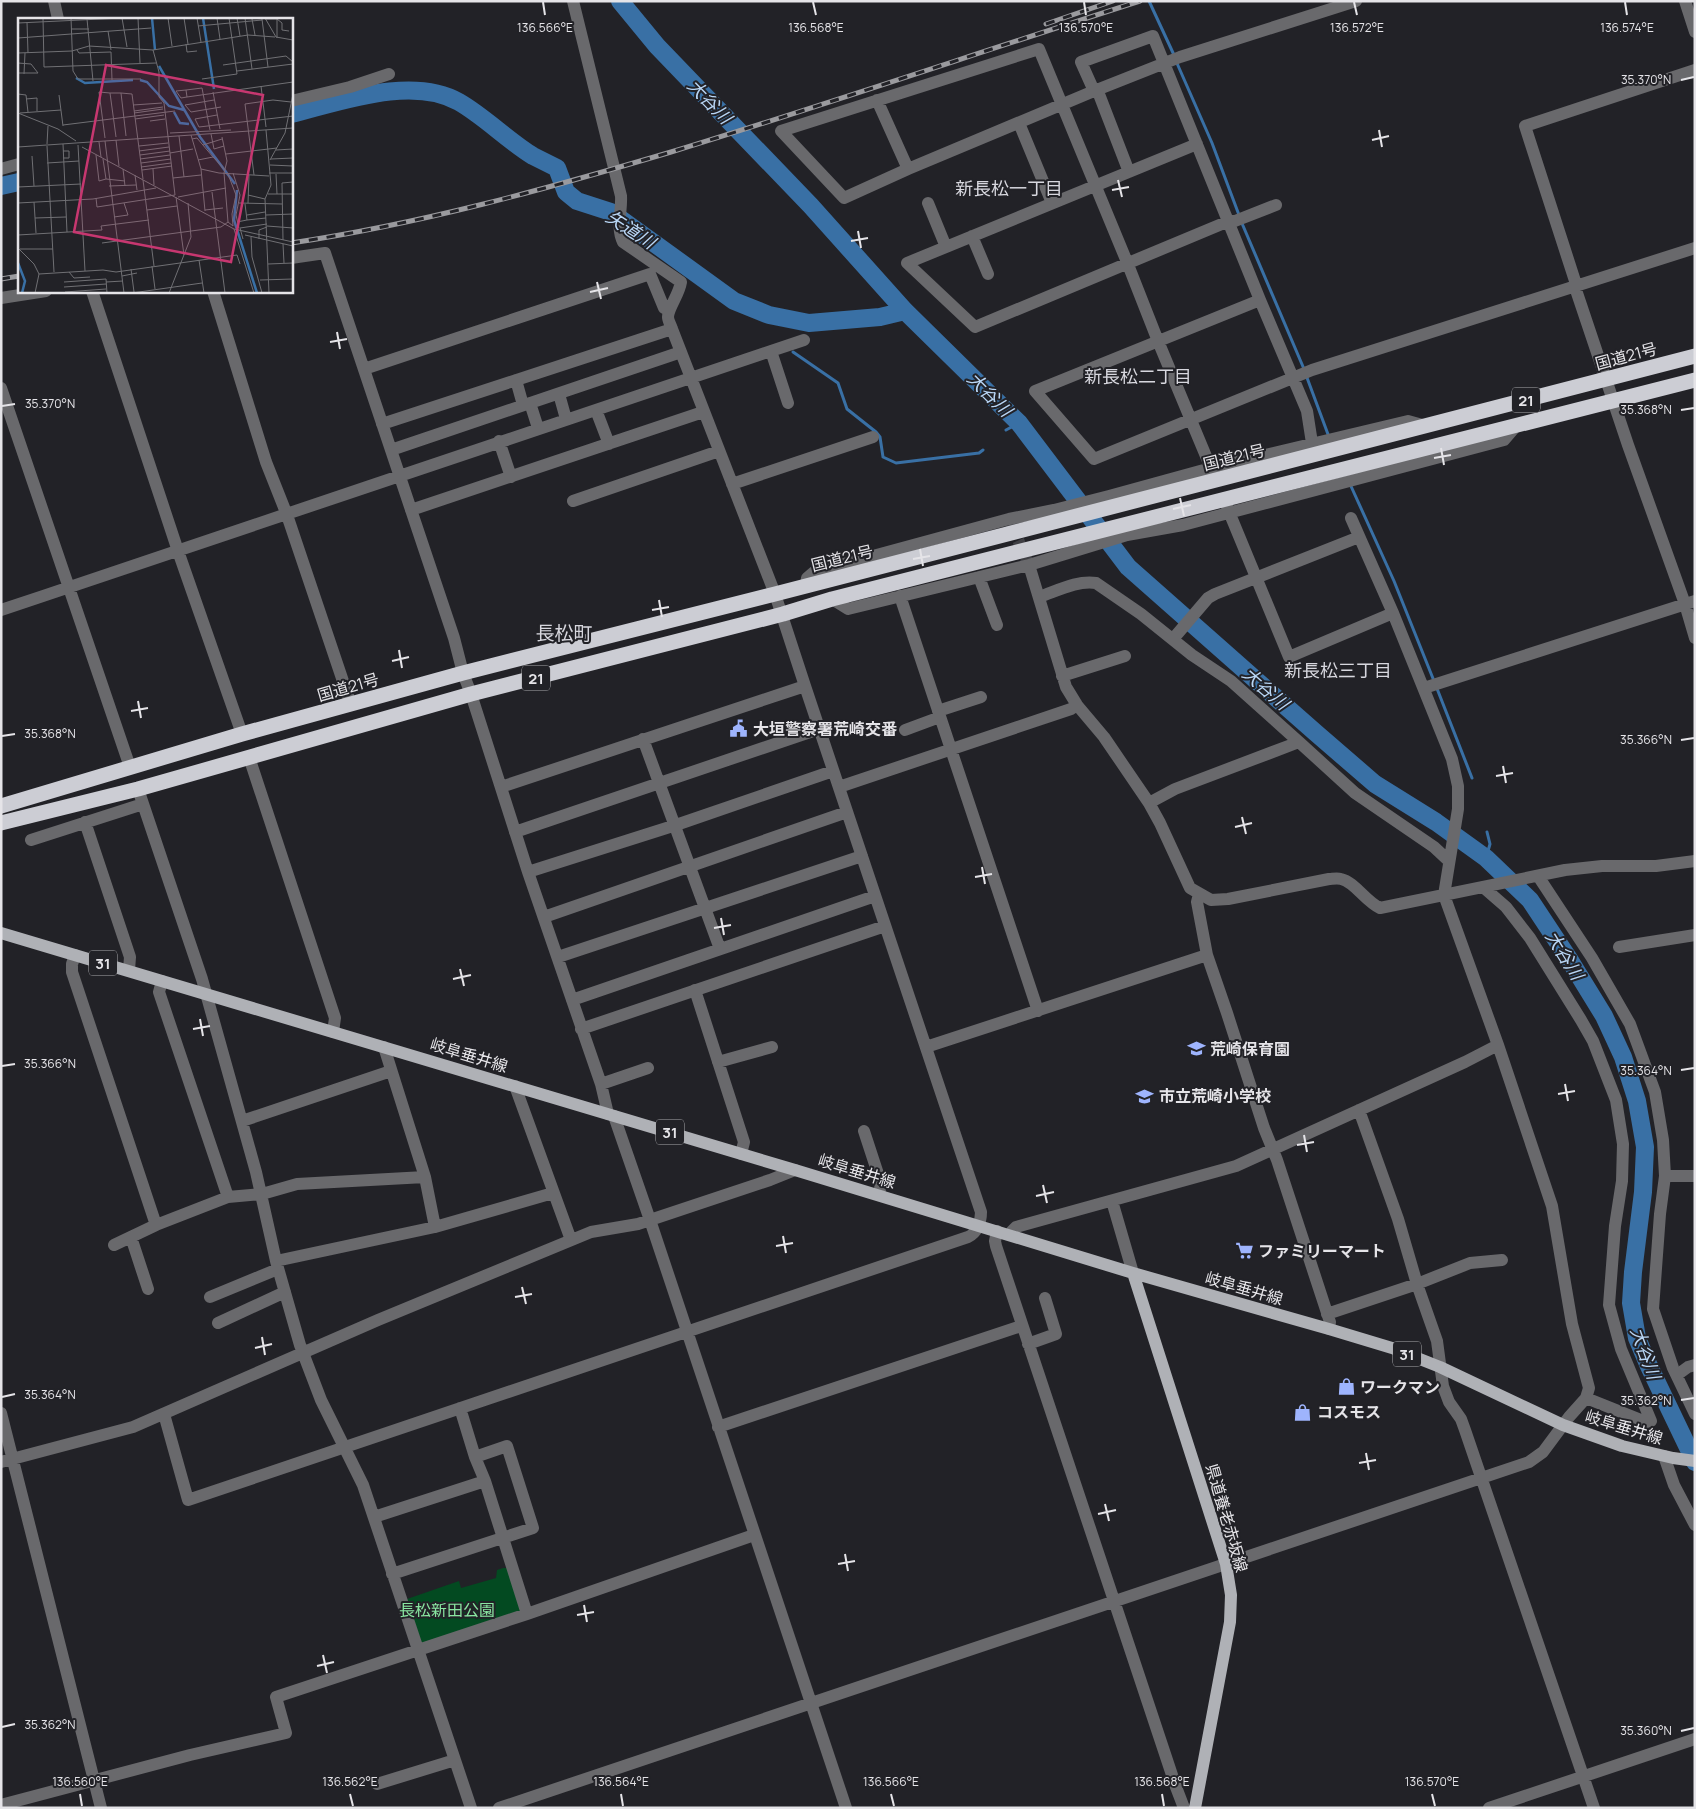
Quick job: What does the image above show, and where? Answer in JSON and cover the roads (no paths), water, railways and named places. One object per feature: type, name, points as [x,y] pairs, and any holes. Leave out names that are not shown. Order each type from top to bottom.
[{"type":"highway","name":"国道21号","points":[[1,806],[242,734],[463,673],[775,594],[1060,514],[1356,444],[1695,356]]},
{"type":"highway","name":"21","points":[[2,823],[138,788],[471,694],[832,600],[1077,543],[1339,477],[1365,465],[1695,380]]},
{"type":"main road","name":"岐阜垂井線","points":[[1,933],[879,1195],[1133,1273],[1392,1348],[1440,1367],[1563,1425],[1622,1446],[1695,1462]]},
{"type":"main road","name":"県道養老赤坂線","points":[[1133,1273],[1226,1564],[1231,1595],[1230,1622],[1195,1808]]},
{"type":"street","points":[[54,1],[58,18]]},
{"type":"street","points":[[164,1414],[188,1500],[968,1238],[974,1235],[978,1225],[981,1212],[819,729],[783,614],[668,317],[669,310],[680,292],[681,282],[623,242],[619,234],[622,207],[619,187],[573,1]]},
{"type":"street","points":[[1212,470],[1190,420],[1127,262],[1094,186],[1063,105],[1039,49],[781,131],[844,198],[908,169],[1063,105],[1095,90],[1171,61],[1356,1]]},
{"type":"street","points":[[1685,1],[1695,32]]},
{"type":"street","points":[[1129,172],[1095,90],[1081,62],[1153,36],[1171,61],[1197,144],[1237,220],[1260,300],[1302,374],[1312,443]]},
{"type":"street","points":[[1695,70],[1525,126],[1606,379],[1690,602],[1695,638]]},
{"type":"street","points":[[292,101],[350,87],[389,74]]},
{"type":"street","points":[[877,100],[908,169]]},
{"type":"street","points":[[1019,123],[1052,203]]},
{"type":"street","points":[[1197,144],[907,263],[975,327],[1127,262],[1276,205]]},
{"type":"street","points":[[1,169],[18,164]]},
{"type":"street","points":[[928,203],[946,247]]},
{"type":"street","points":[[972,236],[988,274]]},
{"type":"street","points":[[1260,300],[1035,391],[1094,459],[1302,374],[1695,248]]},
{"type":"street","points":[[292,258],[325,254],[454,638],[463,673],[528,872],[611,1115],[650,1220],[846,1808]]},
{"type":"street","points":[[364,369],[650,274],[664,308],[669,310]]},
{"type":"street","points":[[1,298],[40,292]]},
{"type":"street","points":[[92,292],[178,551],[242,734]]},
{"type":"street","points":[[213,292],[266,462],[287,515],[351,705]]},
{"type":"street","points":[[382,424],[672,329]]},
{"type":"street","points":[[1,610],[804,340]]},
{"type":"street","points":[[771,351],[788,403]]},
{"type":"street","points":[[391,450],[681,352]]},
{"type":"street","points":[[516,380],[538,428]]},
{"type":"street","points":[[1,388],[130,767]]},
{"type":"street","points":[[559,394],[566,419]]},
{"type":"street","points":[[596,410],[609,444]]},
{"type":"street","points":[[411,510],[704,412]]},
{"type":"street","points":[[1109,502],[1212,470],[1312,443],[1408,421],[1426,426]]},
{"type":"street","points":[[1123,531],[1183,525],[1339,477],[1356,480],[1504,440],[1516,426]]},
{"type":"street","points":[[732,484],[873,437]]},
{"type":"street","points":[[499,441],[512,476]]},
{"type":"street","points":[[573,501],[719,451]]},
{"type":"street","points":[[1228,510],[1258,578],[1289,657],[1392,613]]},
{"type":"street","points":[[499,1808],[1528,1462],[1543,1452],[1586,1398],[1589,1388],[1572,1324],[1552,1206],[1498,1045],[1444,895],[1457,814],[1458,786],[1452,759],[1424,688],[1351,518]]},
{"type":"street","points":[[1175,637],[1208,598],[1215,594],[1359,537]]},
{"type":"street","points":[[832,600],[848,609],[1059,557],[1077,543]]},
{"type":"street","points":[[1029,565],[1066,687],[1077,705],[1104,737],[1148,803],[1160,823],[1190,888],[1211,900],[1228,899],[1329,879],[1341,879],[1352,884],[1370,903],[1380,908],[1535,876],[1602,866],[1656,866],[1695,861]]},
{"type":"street","points":[[980,577],[996,625]]},
{"type":"street","points":[[1039,597],[1088,582],[1096,583],[1106,588],[1175,637],[1192,655],[1238,688],[1354,793],[1450,856]]},
{"type":"street","points":[[900,596],[1038,1011]]},
{"type":"street","points":[[1424,688],[1690,602]]},
{"type":"street","points":[[1062,676],[1125,656]]},
{"type":"street","points":[[501,787],[805,686]]},
{"type":"street","points":[[905,730],[981,696]]},
{"type":"street","points":[[839,787],[1071,709],[1077,705]]},
{"type":"street","points":[[515,832],[819,729]]},
{"type":"street","points":[[643,739],[720,948]]},
{"type":"street","points":[[1148,803],[1175,789],[1299,742]]},
{"type":"street","points":[[249,757],[335,1018],[333,1032]]},
{"type":"street","points":[[528,872],[676,825],[833,771]]},
{"type":"street","points":[[138,788],[205,994],[242,1121],[262,1194],[277,1265],[300,1345],[321,1400],[362,1485],[374,1517],[471,1808]]},
{"type":"street","points":[[32,840],[143,804]]},
{"type":"street","points":[[544,917],[847,812]]},
{"type":"street","points":[[85,822],[130,957],[129,970]]},
{"type":"street","points":[[558,957],[862,856]]},
{"type":"street","points":[[1535,876],[1592,958],[1630,1024],[1655,1092],[1663,1140],[1665,1176],[1660,1214],[1653,1309],[1677,1375],[1695,1414]]},
{"type":"street","points":[[1485,886],[1506,907],[1530,938],[1576,1012],[1593,1041],[1616,1100],[1623,1144],[1622,1181],[1614,1226],[1609,1305],[1621,1349],[1651,1420],[1646,1422],[1586,1398]]},
{"type":"street","points":[[1199,894],[1197,902],[1207,955],[1330,1322],[1329,1329]]},
{"type":"street","points":[[572,1000],[875,896]]},
{"type":"street","points":[[581,1029],[885,926]]},
{"type":"street","points":[[1619,947],[1695,935]]},
{"type":"street","points":[[75,955],[72,972],[156,1225]]},
{"type":"street","points":[[926,1047],[1207,955]]},
{"type":"street","points":[[162,982],[159,992],[228,1197]]},
{"type":"street","points":[[695,990],[744,1142],[741,1154]]},
{"type":"street","points":[[1011,1235],[1016,1227],[1219,1172],[1272,1150],[1465,1062],[1498,1045]]},
{"type":"street","points":[[384,1047],[425,1177],[435,1227]]},
{"type":"street","points":[[718,1062],[772,1047]]},
{"type":"street","points":[[601,1084],[648,1068]]},
{"type":"street","points":[[242,1121],[391,1071]]},
{"type":"street","points":[[515,1086],[571,1240]]},
{"type":"street","points":[[1359,1110],[1398,1218],[1417,1284],[1437,1341],[1443,1386],[1449,1402],[1466,1430],[1594,1808]]},
{"type":"street","points":[[864,1131],[881,1183],[879,1195]]},
{"type":"street","points":[[7,1460],[133,1427],[378,1320],[571,1240],[592,1232],[638,1224],[795,1170]]},
{"type":"street","points":[[1665,1176],[1695,1176]]},
{"type":"street","points":[[114,1245],[156,1225],[228,1197],[262,1194],[297,1184],[425,1177]]},
{"type":"street","points":[[210,1297],[277,1265],[435,1227],[553,1193]]},
{"type":"street","points":[[1112,1201],[1133,1273]]},
{"type":"street","points":[[997,1231],[996,1246],[1021,1326],[1184,1808]]},
{"type":"street","points":[[131,1237],[148,1289]]},
{"type":"street","points":[[1327,1314],[1417,1284],[1470,1263],[1502,1260]]},
{"type":"street","points":[[218,1323],[285,1292]]},
{"type":"street","points":[[1028,1344],[1056,1334],[1045,1298]]},
{"type":"street","points":[[718,1428],[1021,1326]]},
{"type":"street","points":[[1677,1375],[1688,1367],[1695,1365]]},
{"type":"street","points":[[460,1408],[527,1614]]},
{"type":"street","points":[[1,1413],[7,1460],[101,1808]]},
{"type":"street","points":[[392,1574],[533,1528],[507,1446],[475,1457]]},
{"type":"street","points":[[1668,1457],[1674,1485],[1695,1525]]},
{"type":"street","points":[[374,1517],[485,1482]]},
{"type":"street","points":[[1,1804],[286,1733],[276,1696],[527,1614],[754,1535]]},
{"type":"street","points":[[1489,1808],[1695,1738]]},
{"type":"street","points":[[377,1784],[455,1760]]},
{"type":"waterway","name":"大谷川","points":[[620,1],[657,46],[811,206],[905,311],[1019,423],[1128,567],[1375,784],[1436,822],[1486,858],[1530,900],[1604,1016],[1623,1057],[1637,1101],[1645,1147],[1643,1192],[1631,1303],[1637,1338],[1695,1462]]},
{"type":"waterway","points":[[1149,1],[1174,55]]},
{"type":"waterway","points":[[1176,61],[1212,143],[1239,215]]},
{"type":"waterway","name":"矢道川","points":[[292,114],[376,93],[420,91],[440,94],[469,108],[523,150],[557,168],[566,192],[577,201],[611,212],[734,301],[769,315],[809,323],[880,317],[905,311]]},
{"type":"waterway","name":"矢道川","points":[[1,186],[18,182]]},
{"type":"waterway","points":[[1241,221],[1304,369]]},
{"type":"waterway","points":[[793,352],[838,383],[847,409],[880,437],[883,457],[896,463],[979,453],[983,450]]},
{"type":"waterway","points":[[1306,375],[1329,437]]},
{"type":"waterway","points":[[1006,430],[1019,423]]},
{"type":"waterway","points":[[1350,484],[1394,581],[1434,681]]},
{"type":"waterway","points":[[1436,686],[1472,778]]},
{"type":"waterway","points":[[1486,858],[1490,844],[1487,832]]},
{"type":"tunnel","points":[[1011,524],[1029,565]]},
{"type":"railway","points":[[1046,24],[1113,1]]},
{"type":"railway","points":[[292,243],[435,216],[624,166],[1140,1]]},
{"type":"railway","points":[[1,279],[18,276]]},
{"type":"place","name":"大垣警察署荒崎交番","points":[[739,729]]},
{"type":"place","name":"荒崎保育園","points":[[1196,1049]]},
{"type":"place","name":"市立荒崎小学校","points":[[1145,1096]]},
{"type":"place","name":"ファミリーマート","points":[[1244,1251]]},
{"type":"place","name":"ワークマン","points":[[1346,1387]]},
{"type":"place","name":"コスモス","points":[[1303,1412]]},
{"type":"district","name":"新長松一丁目","points":[[1009,188]]},
{"type":"district","name":"新長松二丁目","points":[[1138,376]]},
{"type":"district","name":"長松町","points":[[564,633]]},
{"type":"district","name":"新長松三丁目","points":[[1338,670]]},
{"type":"park label","name":"長松新田公園","points":[[447,1610]]}]
